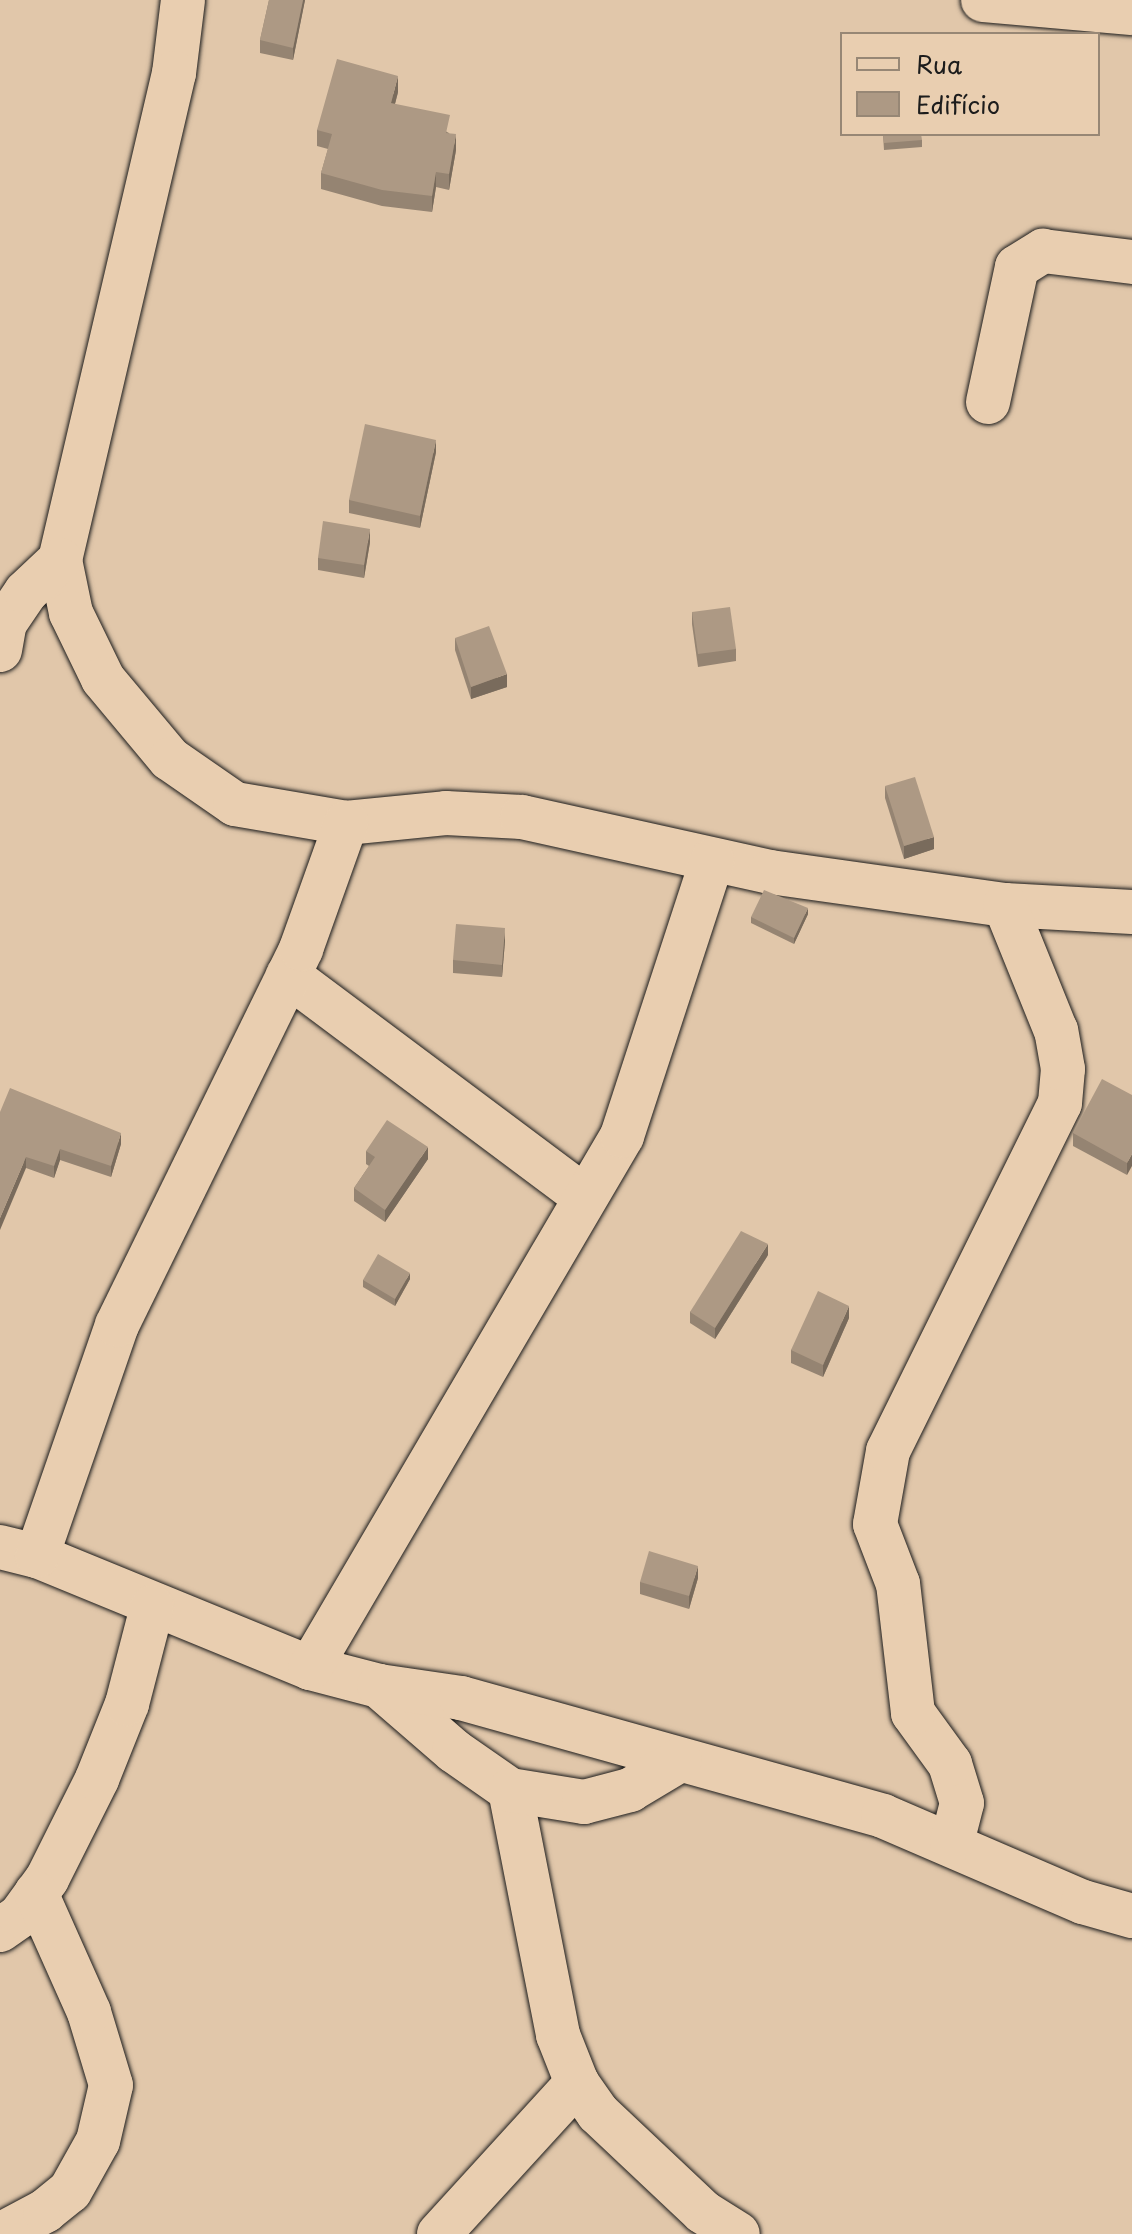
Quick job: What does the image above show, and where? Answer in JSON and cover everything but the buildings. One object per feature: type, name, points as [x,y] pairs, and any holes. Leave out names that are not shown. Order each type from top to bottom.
[{"type":"street","points":[[183,0],[174,73],[60,560],[71,613],[103,679],[170,759],[235,804],[346,823],[446,813],[522,817],[712,860],[1005,905],[1132,912]]},
{"type":"street","points":[[983,0],[1132,13]]},
{"type":"street","points":[[988,402],[1017,267],[1043,251],[1132,262]]},
{"type":"street","points":[[0,650],[12,613],[60,560]]},
{"type":"street","points":[[346,823],[288,975],[117,1325],[19,1552],[310,1668],[379,1686],[461,1698],[883,1816],[952,1842],[1083,1902],[1132,1916]]},
{"type":"street","points":[[310,1668],[622,1136],[712,860]]},
{"type":"street","points":[[952,1842],[962,1803],[950,1764],[913,1713],[898,1584],[875,1524],[888,1451],[1060,1103],[1063,1069],[1056,1031],[1005,905]]},
{"type":"street","points":[[288,975],[585,1197]]},
{"type":"street","points":[[0,1930],[20,1916],[36,1893],[97,1779],[127,1704],[152,1607]]},
{"type":"street","points":[[379,1686],[454,1751],[510,1790],[584,1802],[630,1790],[680,1760]]},
{"type":"street","points":[[510,1790],[558,2035],[577,2083],[598,2113],[703,2212],[738,2234]]},
{"type":"street","points":[[2,2234],[45,2211],[70,2191],[98,2141],[111,2085],[89,2012],[36,1893]]},
{"type":"street","points":[[439,2234],[577,2083]]}]
